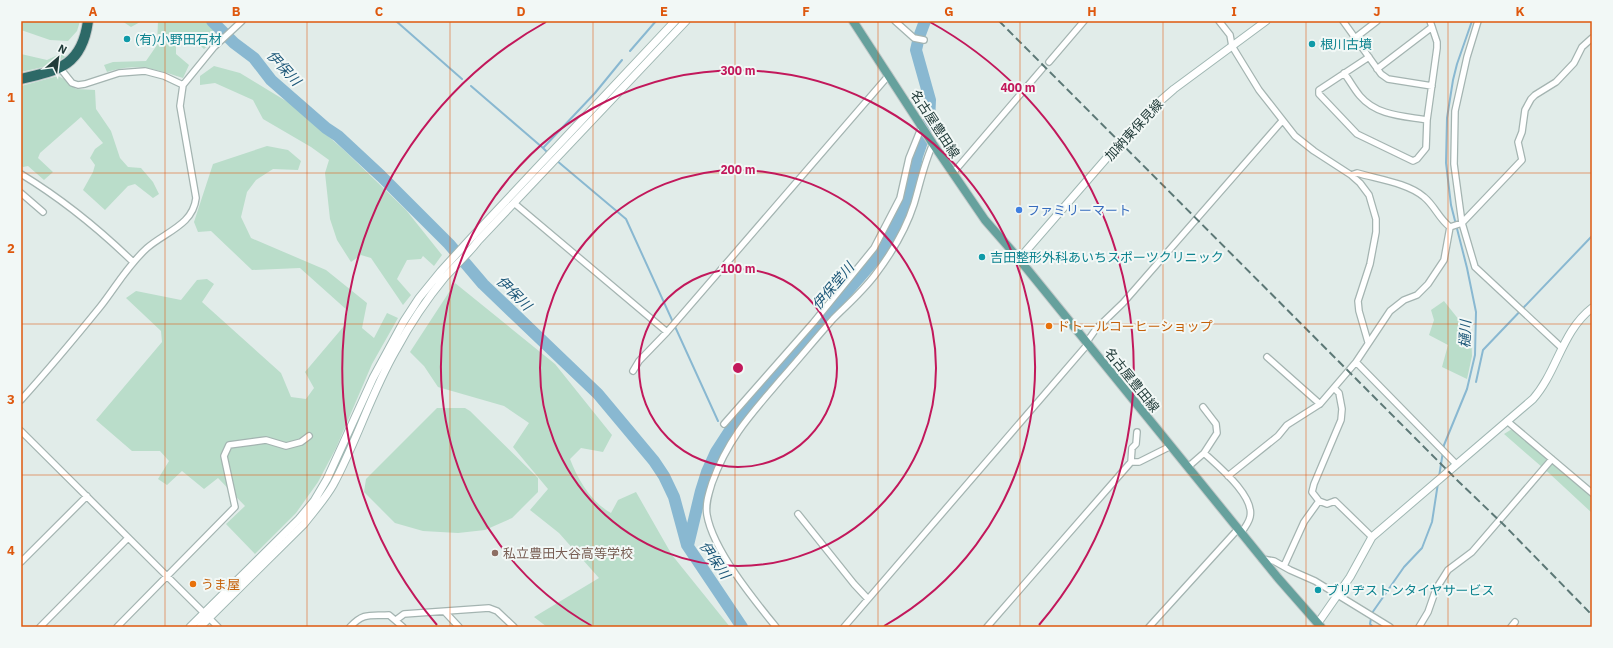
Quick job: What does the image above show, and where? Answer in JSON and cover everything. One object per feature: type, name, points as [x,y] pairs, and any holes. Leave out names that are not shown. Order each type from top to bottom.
[{"type":"highway","points":[[21,79],[60,68],[71,62],[80,51],[86,36],[88,21]]},
{"type":"main road","name":"名古屋豊田線","points":[[854,21],[933,144],[985,220],[1262,558],[1319,625]]},
{"type":"street","points":[[21,400],[78,335],[133,262],[152,244],[176,229],[188,218],[195,206],[196,198],[180,106],[183,85],[214,47],[242,21]]},
{"type":"street","points":[[190,627],[207,615],[299,519],[314,501],[328,480],[387,351],[418,298],[473,242],[675,21]]},
{"type":"street","points":[[473,242],[514,203],[686,21]]},
{"type":"street","points":[[895,21],[914,38],[924,40]]},
{"type":"street","points":[[1049,62],[1084,21]]},
{"type":"street","points":[[1219,21],[1230,35],[1232,46],[1259,90],[1282,121],[1295,136],[1314,151],[1351,175],[1360,183],[1369,195],[1376,219],[1376,232],[1370,264],[1358,301],[1359,311],[1368,342]]},
{"type":"street","name":"加納東保見線","points":[[1018,259],[1144,115],[1174,89],[1266,21]]},
{"type":"street","points":[[1343,21],[1381,74],[1388,79],[1432,86]]},
{"type":"street","points":[[1355,38],[1376,21]]},
{"type":"street","points":[[1478,21],[1467,57],[1455,111],[1454,164],[1462,224],[1475,267],[1562,348]]},
{"type":"street","points":[[1368,57],[1319,90],[1319,94],[1357,134],[1414,160],[1417,159],[1426,148],[1427,120],[1437,48],[1431,24],[1377,69]]},
{"type":"street","points":[[1351,175],[1357,173],[1408,188],[1423,196],[1434,207],[1444,223],[1451,227],[1462,224],[1522,160],[1518,142],[1523,127],[1525,110],[1530,99],[1535,94],[1556,82],[1574,63],[1582,47],[1592,38]]},
{"type":"street","points":[[60,68],[72,83],[78,85],[86,84],[118,73],[145,71],[164,76],[183,85]]},
{"type":"street","points":[[953,173],[1042,69]]},
{"type":"street","points":[[1344,73],[1360,96],[1373,108],[1395,115],[1427,120]]},
{"type":"street","points":[[633,371],[889,75]]},
{"type":"street","points":[[844,627],[1087,344],[1096,329],[1124,303],[1282,121]]},
{"type":"street","points":[[724,424],[813,323],[874,248],[900,198],[909,158],[922,127]]},
{"type":"street","points":[[776,627],[752,599],[718,543],[709,525],[707,505],[710,490],[722,458],[744,422],[827,326],[874,276],[891,250],[904,228],[933,144]]},
{"type":"street","points":[[21,174],[44,188],[90,223],[133,262]]},
{"type":"street","points":[[21,193],[42,212]]},
{"type":"street","points":[[514,203],[667,332]]},
{"type":"street","points":[[1228,476],[1278,436],[1287,425],[1320,404],[1356,362],[1390,311],[1404,300],[1417,295],[1428,284],[1444,260],[1451,227]]},
{"type":"street","points":[[1319,625],[1338,596],[1372,537],[1432,484],[1508,421],[1539,392],[1575,325],[1592,308]]},
{"type":"street","points":[[1267,357],[1320,404]]},
{"type":"street","points":[[1356,362],[1456,464]]},
{"type":"street","points":[[1334,388],[1339,393],[1342,409],[1341,420],[1312,492],[1319,501],[1327,504],[1335,501],[1372,537]]},
{"type":"street","points":[[1188,466],[1204,453],[1217,432],[1216,424],[1203,407]]},
{"type":"street","points":[[1508,421],[1592,493]]},
{"type":"street","points":[[21,432],[218,627]]},
{"type":"street","points":[[987,627],[1131,462],[1132,448],[1136,444],[1137,432]]},
{"type":"street","points":[[117,627],[235,508],[224,456],[229,445],[266,440],[286,446],[301,442],[309,436]]},
{"type":"street","points":[[1131,462],[1139,462],[1171,446]]},
{"type":"street","points":[[1148,627],[1240,531],[1250,517],[1248,501],[1228,476],[1204,453]]},
{"type":"street","points":[[1419,627],[1428,612],[1436,589],[1448,570],[1472,552],[1552,459]]},
{"type":"street","points":[[21,562],[87,496]]},
{"type":"street","points":[[1284,566],[1304,522],[1319,501]]},
{"type":"street","points":[[798,514],[854,584],[868,598]]},
{"type":"street","points":[[40,627],[128,538]]},
{"type":"street","points":[[1262,558],[1274,561],[1315,581],[1390,627]]},
{"type":"street","points":[[396,620],[404,614],[493,608],[514,627]]},
{"type":"street","points":[[445,612],[459,627]]},
{"type":"street","points":[[200,627],[207,615]]},
{"type":"street","points":[[350,627],[357,619],[364,616],[389,615],[403,627]]},
{"type":"street","points":[[1511,627],[1515,622]]},
{"type":"green space","points":[[21,21],[80,21],[77,31],[68,41],[50,40],[21,30]]},
{"type":"green space","points":[[122,21],[142,21],[131,27]]},
{"type":"green space","points":[[158,21],[206,21],[218,37],[204,49],[184,32],[176,40],[176,54],[189,65],[183,78],[153,69],[137,67],[107,72],[104,65],[113,62],[146,61],[157,45]]},
{"type":"green space","points":[[62,53],[65,57],[52,65],[21,72],[21,54],[47,60]]},
{"type":"green space","points":[[214,66],[240,73],[291,104],[344,150],[406,210],[442,255],[434,266],[423,256],[421,259],[407,260],[397,279],[411,295],[403,305],[371,258],[361,255],[351,262],[337,240],[330,219],[325,173],[329,160],[311,147],[263,119],[253,100],[215,83],[200,85],[200,76]]},
{"type":"green space","points":[[58,76],[66,80],[76,89],[95,90],[96,109],[111,131],[120,158],[128,167],[141,168],[153,182],[159,194],[153,198],[135,184],[128,186],[105,210],[83,190],[93,172],[95,165],[90,158],[95,149],[103,143],[81,117],[40,153],[38,158],[53,172],[44,180],[28,166],[23,167],[21,165],[21,86]]},
{"type":"green space","points":[[267,146],[288,150],[301,161],[298,170],[273,169],[256,180],[247,192],[241,217],[251,238],[326,270],[367,303],[362,328],[374,338],[387,313],[398,318],[372,364],[336,448],[318,482],[296,513],[255,554],[226,524],[245,506],[218,478],[204,489],[182,471],[167,485],[158,479],[169,461],[160,451],[132,451],[96,420],[162,342],[161,331],[126,298],[136,291],[181,300],[197,280],[207,279],[214,284],[202,302],[281,373],[291,397],[306,399],[314,388],[305,372],[344,326],[348,311],[300,268],[252,270],[211,231],[198,232],[194,222],[213,164]]},
{"type":"green space","points":[[455,283],[555,364],[612,435],[603,452],[581,448],[570,459],[581,482],[591,497],[611,513],[618,500],[636,492],[672,555],[730,627],[547,627],[534,617],[599,578],[559,533],[530,510],[548,489],[513,447],[529,423],[504,406],[438,387],[424,366],[410,352]]},
{"type":"green space","points":[[1444,301],[1471,335],[1472,356],[1467,379],[1442,367],[1448,345],[1429,335],[1434,320],[1431,310]]},
{"type":"green space","points":[[437,408],[465,408],[470,411],[538,478],[538,492],[512,518],[485,530],[458,533],[423,531],[395,523],[364,492],[366,479]]},
{"type":"green space","points":[[1512,429],[1592,495],[1592,513],[1504,434]]},
{"type":"waterway","name":"伊保川","points":[[212,21],[234,43],[254,58],[271,80],[326,128],[338,136],[381,176],[449,244],[483,284],[598,394],[654,461],[664,476],[674,497],[687,545],[742,627]]},
{"type":"waterway","points":[[396,21],[462,79]]},
{"type":"waterway","points":[[630,51],[656,21]]},
{"type":"waterway","name":"伊保堂川","points":[[688,545],[701,491],[707,472],[716,452],[729,432],[789,358],[885,247],[900,218],[912,181],[917,156],[929,121],[930,100],[916,50],[925,21]]},
{"type":"waterway","name":"樋川","points":[[1439,477],[1444,445],[1467,389],[1475,355],[1476,312],[1467,268],[1451,205],[1446,163],[1447,118],[1453,80],[1472,21]]},
{"type":"waterway","points":[[471,86],[543,148],[595,93],[622,60]]},
{"type":"waterway","points":[[543,148],[548,153]]},
{"type":"waterway","points":[[556,160],[626,219],[718,421]]},
{"type":"waterway","points":[[1476,382],[1483,350],[1592,236]]},
{"type":"waterway","name":"樋川","points":[[1373,627],[1370,624],[1372,613],[1404,567],[1422,548],[1432,522],[1438,483]]},
{"type":"railway","points":[[999,21],[1459,482],[1503,524],[1592,615]]},
{"type":"place","name":"(有)小野田石材","points":[[127,39]]},
{"type":"place","name":"根川古墳","points":[[1312,44]]},
{"type":"place","name":"ファミリーマート","points":[[1019,210]]},
{"type":"place","name":"吉田整形外科あいちスポーツクリニック","points":[[982,257]]},
{"type":"place","name":"ドトールコーヒーショップ","points":[[1049,326]]},
{"type":"place","name":"私立豊田大谷高等学校","points":[[495,553]]},
{"type":"place","name":"うま屋","points":[[193,584]]},
{"type":"place","name":"ブリヂストンタイヤサービス","points":[[1318,590]]}]
